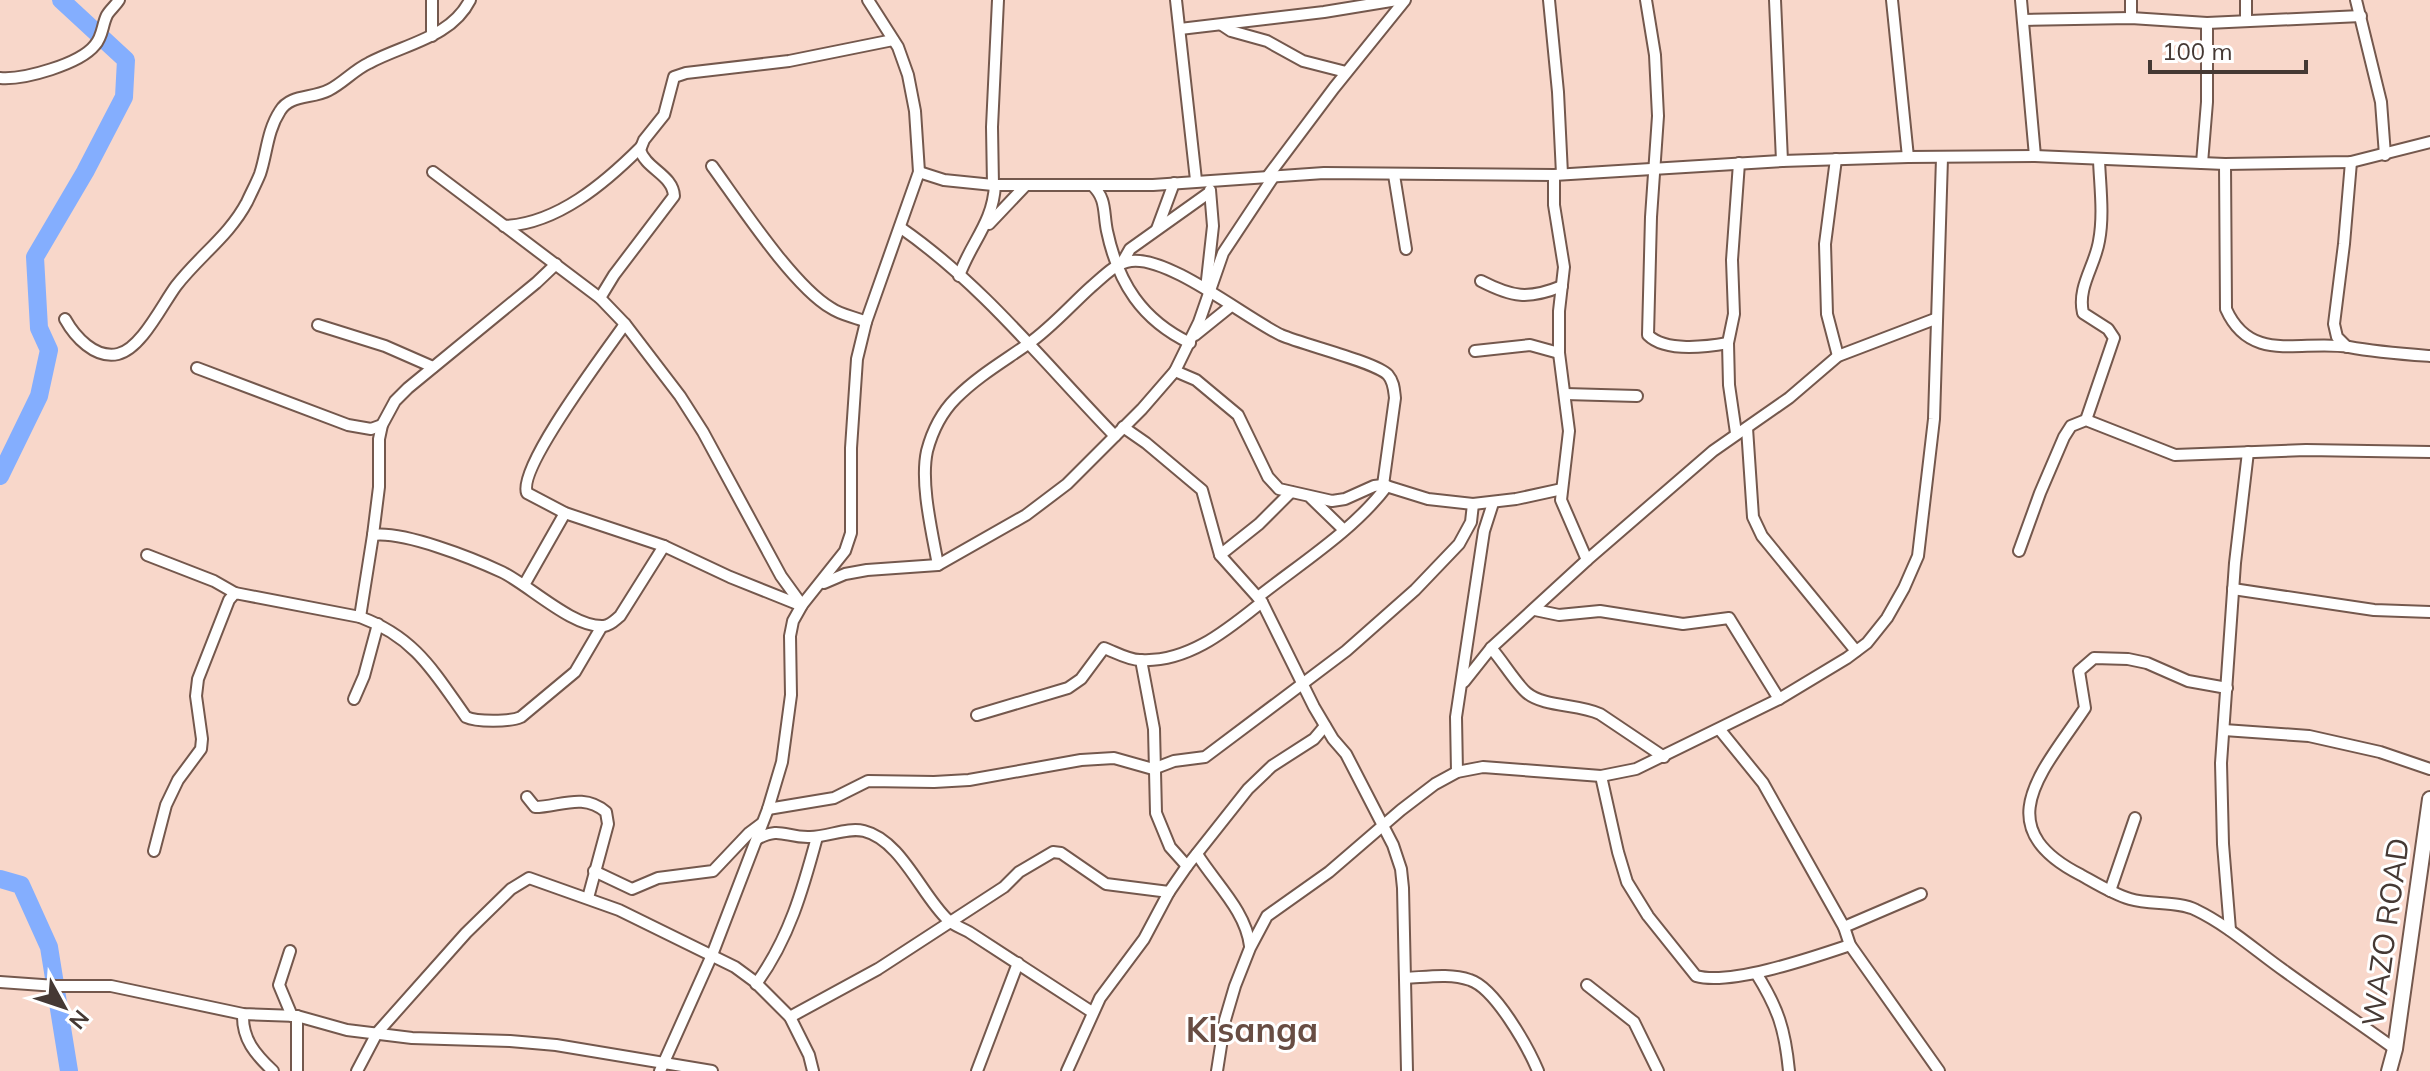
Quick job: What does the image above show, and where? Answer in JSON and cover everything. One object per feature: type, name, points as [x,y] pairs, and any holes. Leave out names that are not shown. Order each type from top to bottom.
[{"type":"main road","name":"WAZO ROAD","points":[[2389,1071],[2395,1049],[2430,799]]},
{"type":"street","points":[[0,78],[20,78],[79,59],[94,47],[107,16],[119,0]]},
{"type":"street","points":[[432,0],[432,36]]},
{"type":"street","points":[[65,319],[79,340],[99,352],[119,354],[131,348],[177,284],[226,233],[238,216],[260,174],[267,138],[282,107],[291,99],[328,91],[378,57],[439,34],[464,12],[470,0]]},
{"type":"street","points":[[662,1067],[712,955],[768,809],[782,762],[791,695],[790,636],[793,621],[845,551],[851,533],[854,385],[866,322],[919,172],[912,91],[905,65],[868,0]]},
{"type":"street","points":[[959,276],[993,209],[992,127],[998,0]]},
{"type":"street","points":[[1176,0],[1196,180]]},
{"type":"street","points":[[1180,29],[1397,0]]},
{"type":"street","points":[[820,585],[845,574],[867,570],[938,565],[1005,527],[1057,492],[1119,431],[1175,371],[1192,339],[1223,253],[1271,176],[1346,72],[1405,0]]},
{"type":"street","points":[[1549,0],[1558,92],[1558,174],[1554,205],[1564,267],[1559,353],[1569,431],[1562,489],[1565,513],[1587,560]]},
{"type":"street","points":[[1646,0],[1655,55],[1658,116],[1648,335],[1654,341],[1685,345],[1728,343]]},
{"type":"street","points":[[1775,0],[1782,161]]},
{"type":"street","points":[[1892,0],[1908,157]]},
{"type":"street","points":[[2021,0],[2035,156]]},
{"type":"street","points":[[2131,0],[2131,18]]},
{"type":"street","points":[[2246,0],[2246,20]]},
{"type":"street","points":[[2356,0],[2381,102],[2385,155]]},
{"type":"street","points":[[2023,20],[2131,18],[2207,23],[2361,16]]},
{"type":"street","points":[[2202,163],[2207,102],[2207,23]]},
{"type":"street","points":[[1222,25],[1231,31],[1267,41],[1303,61],[1346,72]]},
{"type":"street","points":[[504,226],[533,220],[575,201],[607,180],[641,147],[664,115],[671,81],[679,74],[789,61],[893,40]]},
{"type":"street","points":[[919,172],[944,180],[994,185],[1092,185],[1324,173],[1558,174],[1908,157],[2035,156],[2225,164],[2351,162],[2430,142]]},
{"type":"street","points":[[600,298],[674,196],[672,186],[641,156],[641,147]]},
{"type":"street","points":[[1217,1071],[1225,1020],[1250,948],[1267,916],[1329,872],[1435,784],[1457,772],[1483,767],[1601,776],[1636,769],[1779,699],[1867,643],[1887,618],[1918,556],[1934,419],[1942,158]]},
{"type":"street","points":[[1836,159],[1825,244],[1827,314],[1838,356]]},
{"type":"street","points":[[2086,420],[2114,338],[2108,329],[2083,313],[2081,305],[2082,287],[2095,262],[2100,238],[2099,160]]},
{"type":"street","points":[[2347,347],[2337,337],[2334,324],[2351,162]]},
{"type":"street","points":[[1736,433],[1729,385],[1728,343],[1734,314],[1732,260],[1739,163]]},
{"type":"street","points":[[2225,164],[2226,309],[2233,323],[2245,335],[2267,345],[2347,347],[2430,356]]},
{"type":"street","points":[[712,166],[805,286],[833,310],[866,322]]},
{"type":"street","points":[[433,172],[600,298],[625,324],[680,396],[703,432],[781,576],[802,605]]},
{"type":"street","points":[[1394,175],[1406,249]]},
{"type":"street","points":[[1207,292],[1213,226],[1208,180]]},
{"type":"street","points":[[1157,229],[1174,183]]},
{"type":"street","points":[[986,227],[1026,185]]},
{"type":"street","points":[[1092,185],[1105,202],[1104,217],[1120,264],[1143,310],[1163,329],[1192,339]]},
{"type":"street","points":[[938,565],[926,473],[927,452],[936,425],[954,400],[999,362],[1029,344],[1120,264],[1130,249],[1210,192]]},
{"type":"street","points":[[901,228],[929,247],[1119,431],[1146,443],[1202,490],[1220,555],[1260,600],[1325,726],[1346,754],[1383,825],[1401,869],[1407,1071]]},
{"type":"street","points":[[977,715],[1068,688],[1081,679],[1104,648],[1141,660],[1171,657],[1196,649],[1217,637],[1368,510],[1385,486],[1395,398],[1394,386],[1388,375],[1369,364],[1293,340],[1164,267],[1134,260],[1120,264]]},
{"type":"street","points":[[360,617],[379,487],[379,439],[382,425],[395,401],[556,264]]},
{"type":"street","points":[[1481,281],[1505,293],[1531,296],[1562,286]]},
{"type":"street","points":[[1192,339],[1231,306]]},
{"type":"street","points":[[1464,682],[1491,648],[1587,560],[1736,433],[1789,398],[1838,356],[1935,319]]},
{"type":"street","points":[[625,324],[555,426],[526,483],[527,493],[565,513],[664,546],[730,577],[802,605]]},
{"type":"street","points":[[318,325],[385,346],[433,367]]},
{"type":"street","points":[[1475,351],[1530,345],[1559,353]]},
{"type":"street","points":[[197,368],[348,425],[371,429],[382,425]]},
{"type":"street","points":[[1175,371],[1190,376],[1230,407],[1243,425],[1268,477],[1279,489],[1332,501],[1345,499],[1374,486],[1385,486],[1420,497],[1473,504],[1562,489]]},
{"type":"street","points":[[1565,394],[1637,396]]},
{"type":"street","points":[[2019,551],[2064,437],[2071,426],[2086,420],[2175,455],[2430,452]]},
{"type":"street","points":[[1747,428],[1753,517],[1762,536],[1856,651]]},
{"type":"street","points":[[2230,930],[2221,763],[2233,589],[2248,452]]},
{"type":"street","points":[[1220,555],[1259,524],[1291,492]]},
{"type":"street","points":[[1310,497],[1344,530]]},
{"type":"street","points":[[1457,772],[1456,717],[1464,682],[1484,531],[1493,503]]},
{"type":"street","points":[[768,809],[834,798],[868,781],[969,780],[1114,758],[1153,769],[1174,761],[1205,757],[1346,651],[1444,561],[1459,544],[1471,522],[1473,504]]},
{"type":"street","points":[[524,585],[565,513]]},
{"type":"street","points":[[373,535],[397,535],[457,554],[501,572],[554,607],[602,626],[620,616],[664,546]]},
{"type":"street","points":[[147,555],[214,581],[235,593],[360,617],[378,624],[408,642],[423,656],[469,719],[505,722],[521,717],[566,681],[582,662],[602,626]]},
{"type":"street","points":[[2233,589],[2374,610],[2430,612]]},
{"type":"street","points":[[154,851],[166,805],[178,780],[201,749],[196,696],[198,679],[229,600],[235,593]]},
{"type":"street","points":[[1535,610],[1559,615],[1600,611],[1669,623],[1729,618],[1779,699]]},
{"type":"street","points":[[354,699],[364,676],[378,624]]},
{"type":"street","points":[[1491,648],[1527,693],[1540,701],[1590,709],[1664,757]]},
{"type":"street","points":[[2227,688],[2188,681],[2159,666],[2128,659],[2094,658],[2079,671],[2085,708],[2053,752],[2035,788],[2029,812],[2030,830],[2046,855],[2110,891],[2150,904],[2192,908],[2230,930],[2395,1049]]},
{"type":"street","points":[[1141,660],[1154,729],[1156,813],[1170,847],[1187,866]]},
{"type":"street","points":[[1067,1071],[1092,1012],[1144,939],[1187,866],[1248,789],[1272,766],[1314,739],[1325,726]]},
{"type":"street","points":[[1720,730],[1763,783],[1844,927],[1850,945],[1939,1071]]},
{"type":"street","points":[[2224,730],[2309,736],[2380,752],[2430,769]]},
{"type":"street","points":[[1601,776],[1627,882],[1648,916],[1690,971],[1703,978],[1756,973],[1850,945]]},
{"type":"street","points":[[527,797],[535,807],[568,800],[594,805],[606,812],[608,824],[588,898]]},
{"type":"street","points":[[2110,891],[2135,818]]},
{"type":"street","points":[[594,871],[632,889],[658,878],[704,874],[720,865],[762,823]]},
{"type":"street","points":[[757,839],[780,831],[803,837],[850,830],[873,834],[906,864],[949,921],[1092,1012]]},
{"type":"street","points":[[756,984],[782,944],[805,887],[817,837]]},
{"type":"street","points":[[790,1017],[878,969],[1053,852],[1061,853],[1106,884],[1169,892]]},
{"type":"street","points":[[1197,854],[1238,911],[1249,934],[1250,948]]},
{"type":"street","points":[[357,1071],[377,1033],[466,933],[520,882],[529,878],[646,922],[686,945],[712,955],[756,984],[790,1017],[809,1055],[813,1071]]},
{"type":"street","points":[[1844,927],[1921,894]]},
{"type":"street","points":[[290,951],[279,985],[294,1016],[297,1071]]},
{"type":"street","points":[[977,1071],[1018,963]]},
{"type":"street","points":[[1756,973],[1778,1010],[1789,1071]]},
{"type":"street","points":[[1406,978],[1455,977],[1474,981],[1505,1015],[1538,1071]]},
{"type":"street","points":[[0,982],[111,986],[243,1014],[294,1016],[336,1028],[412,1038],[556,1045],[662,1067],[712,1071]]},
{"type":"street","points":[[1587,985],[1634,1022],[1658,1071]]},
{"type":"street","points":[[243,1014],[242,1029],[246,1039],[273,1071]]},
{"type":"waterway","points":[[0,476],[39,396],[49,350],[39,328],[35,257],[124,97],[126,60],[61,0]]},
{"type":"waterway","points":[[0,879],[21,885],[49,947],[69,1071]]},
{"type":"district","name":"Kisanga","points":[[1252,1029]]}]
